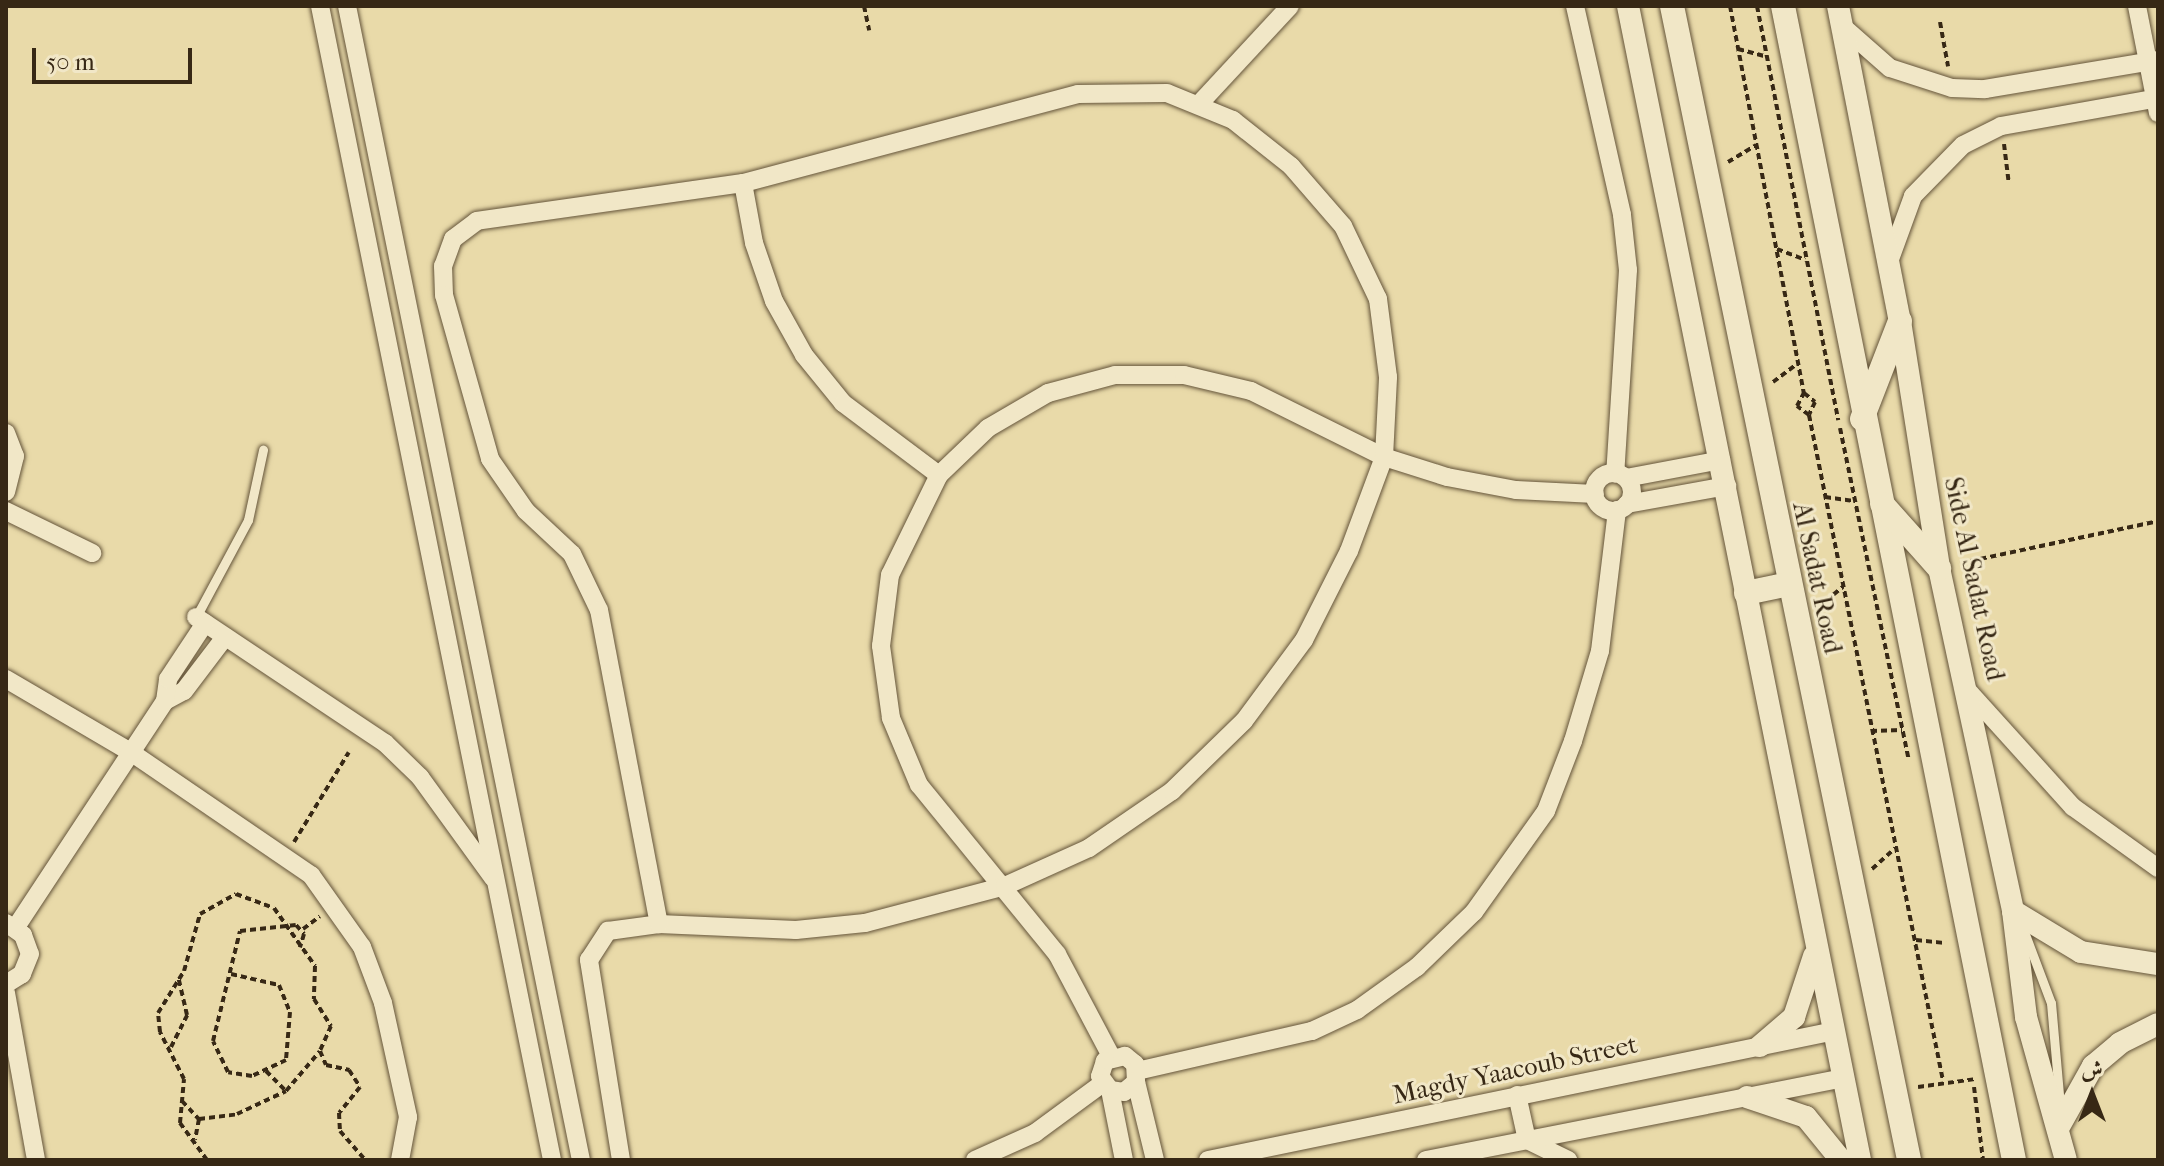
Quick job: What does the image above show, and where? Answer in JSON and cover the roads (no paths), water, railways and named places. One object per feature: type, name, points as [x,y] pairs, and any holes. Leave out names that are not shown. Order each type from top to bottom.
[{"type":"main road","name":"Al Sadat Road","points":[[1672,6],[1909,1160]]},
{"type":"main road","points":[[1783,6],[1862,419],[2014,1160]]},
{"type":"main road","points":[[1862,419],[1900,321]]},
{"type":"main road","points":[[1880,502],[1939,568]]},
{"type":"main road","points":[[1746,593],[1789,584]]},
{"type":"street","points":[[320,6],[552,1160]]},
{"type":"street","points":[[347,6],[581,1160]]},
{"type":"street","points":[[1200,103],[1290,6]]},
{"type":"street","points":[[975,1160],[1035,1133],[1106,1087],[1124,1092],[1136,1076],[1312,1031],[1346,1016],[1417,967],[1474,912],[1546,811],[1573,741],[1600,651],[1622,507],[1632,493],[1620,476],[1628,270],[1622,215],[1575,6]]},
{"type":"street","points":[[1628,6],[1727,486],[1860,1160]]},
{"type":"street","points":[[1889,265],[1897,229],[1935,168],[2001,126],[2157,103],[2153,61],[2137,6]]},
{"type":"street","points":[[1840,15],[1890,68],[1952,88],[1985,89],[2153,61]]},
{"type":"street","name":"Side Al Sadat Road","points":[[1840,15],[1900,321],[1939,568],[1969,692],[2013,911],[2026,1017],[2060,1125],[2066,1160]]},
{"type":"street","points":[[621,1160],[589,960],[608,931],[659,924],[796,930],[865,923],[1005,886],[1089,848],[1172,791],[1244,721],[1304,640],[1349,551],[1384,457],[1388,377],[1378,299],[1343,226],[1291,166],[1200,103],[1126,89],[1078,94],[743,183],[477,221],[453,239],[443,266],[450,321],[490,459],[526,511],[572,554],[599,610],[659,924]]},
{"type":"street","points":[[743,183],[764,272],[804,355],[843,403],[939,475]]},
{"type":"street","points":[[374,272],[401,266]]},
{"type":"street","points":[[1111,1056],[1057,954],[1005,886],[919,785],[891,718],[881,646],[890,575],[939,475],[988,428],[1048,393],[1115,375],[1184,375],[1251,391],[1384,457],[1516,490],[1595,494]]},
{"type":"street","points":[[6,433],[15,456],[6,492]]},
{"type":"street","points":[[1595,494],[1600,479],[1721,460]]},
{"type":"street","points":[[1595,494],[1605,509],[1727,486]]},
{"type":"street","points":[[6,511],[92,553]]},
{"type":"street","points":[[6,984],[28,965],[28,944],[11,925],[165,701],[168,679],[201,620],[402,758],[497,884]]},
{"type":"street","points":[[165,701],[184,691],[225,637]]},
{"type":"street","points":[[6,679],[132,753],[286,854],[335,905],[374,975],[408,1117],[400,1160]]},
{"type":"street","points":[[1969,692],[2073,807],[2158,868]]},
{"type":"street","points":[[2013,911],[2081,952],[2158,964]]},
{"type":"street","points":[[1760,1046],[1783,1033],[1799,1009],[1817,939]]},
{"type":"street","points":[[6,993],[36,1160]]},
{"type":"street","points":[[2060,1125],[2093,1066],[2120,1043],[2158,1024]]},
{"type":"street","name":"Magdy Yaacoub Street","points":[[1208,1160],[1834,1031]]},
{"type":"street","points":[[1111,1056],[1125,1056],[1136,1076],[1155,1160]]},
{"type":"street","points":[[1111,1056],[1101,1068],[1124,1160]]},
{"type":"street","points":[[1426,1160],[1843,1078]]},
{"type":"street","points":[[1517,1095],[1527,1140]]},
{"type":"street","points":[[1747,1097],[1806,1117],[1841,1160]]},
{"type":"street","points":[[1527,1140],[1568,1160]]},
{"type":"lane","points":[[201,620],[253,508],[263,450]]}]
